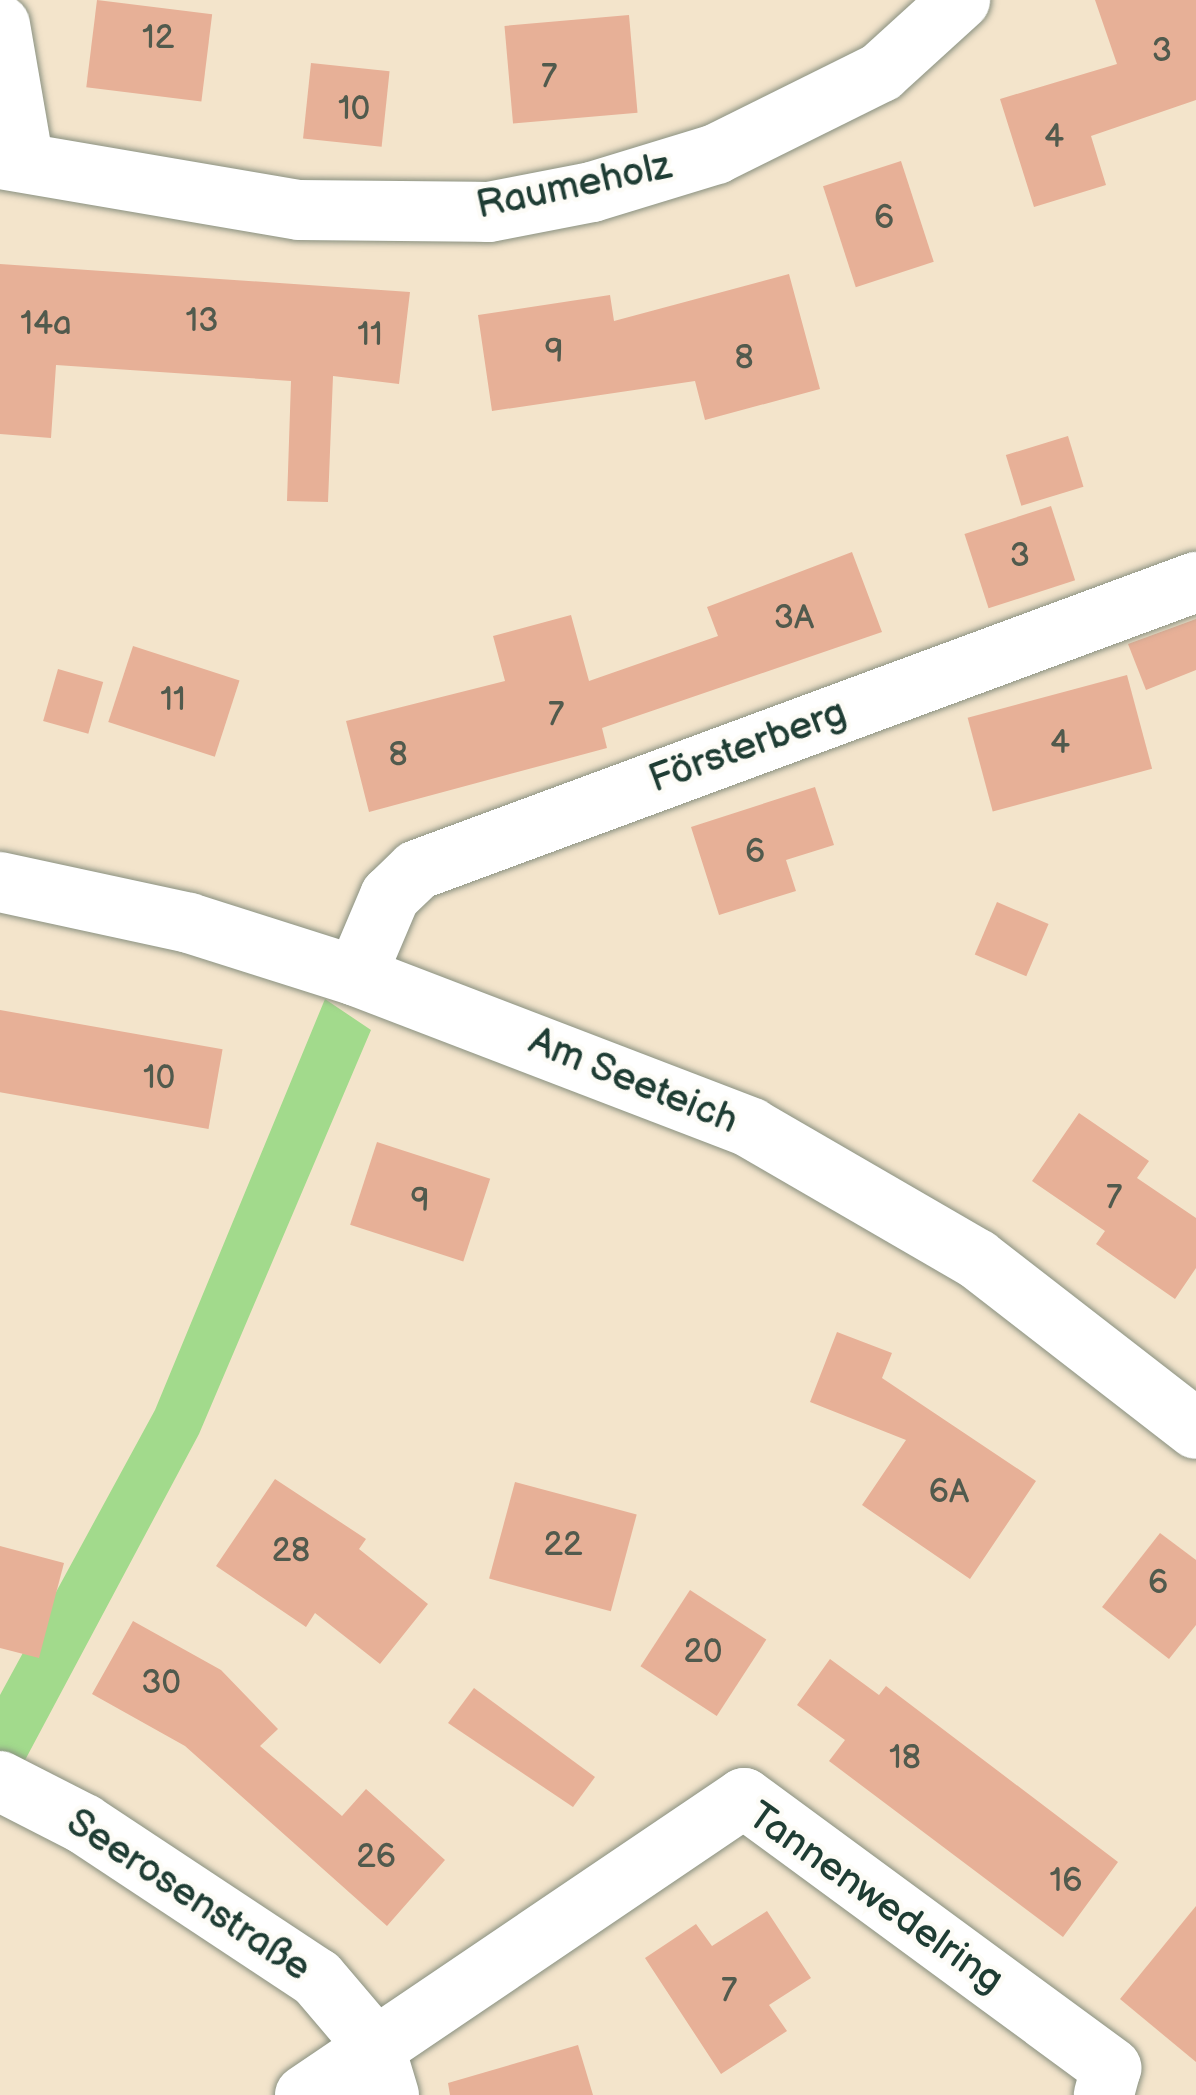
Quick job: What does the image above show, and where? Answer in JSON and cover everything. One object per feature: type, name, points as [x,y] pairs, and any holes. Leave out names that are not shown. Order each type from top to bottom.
[{"type":"street","name":"Raumeholz","points":[[11,159],[299,209],[489,212],[592,192],[716,154],[881,72],[960,0]]},
{"type":"street","points":[[0,25],[11,159]]},
{"type":"street","name":"Försterberg","points":[[356,976],[390,896],[417,870],[1196,582]]},
{"type":"street","name":"Am Seeteich","points":[[0,882],[189,923],[356,976],[751,1128],[977,1259],[1196,1429]]},
{"type":"street","name":"Seerosenstraße","points":[[0,1781],[84,1824],[317,1978],[381,2070]]},
{"type":"street","name":"Tannenwedelring","points":[[381,2070],[744,1798],[1111,2068],[1104,2095]]},
{"type":"street","points":[[305,2095],[381,2070]]},
{"type":"green space","points":[[325,999],[371,1030],[199,1434],[0,1807],[0,1695],[155,1410]]},
{"type":"building","points":[[97,0],[212,14],[201,101],[86,87]]},
{"type":"building","points":[[1095,0],[1196,0],[1196,100],[1091,136],[1106,185],[1034,207],[1000,99],[1117,64]]},
{"type":"building","points":[[629,15],[638,113],[513,124],[504,26]]},
{"type":"building","points":[[311,63],[390,71],[382,147],[303,139]]},
{"type":"building","points":[[901,161],[934,262],[856,287],[823,186]]},
{"type":"building","points":[[0,264],[410,292],[399,384],[333,376],[328,502],[287,501],[291,381],[56,365],[51,438],[0,434]]},
{"type":"building","points":[[789,274],[820,389],[705,420],[695,381],[492,411],[478,315],[610,295],[614,321]]},
{"type":"building","points":[[1068,436],[1083,487],[1021,506],[1006,455]]},
{"type":"building","points":[[1051,506],[1075,580],[989,608],[964,534]]},
{"type":"building","points":[[852,552],[882,632],[602,728],[607,748],[369,812],[346,721],[505,681],[493,636],[571,615],[589,681],[718,636],[707,607]]},
{"type":"building","points":[[1196,619],[1196,670],[1146,690],[1128,644]]},
{"type":"building","points":[[133,646],[240,681],[215,757],[108,722]]},
{"type":"building","points":[[58,669],[103,682],[88,734],[43,721]]},
{"type":"building","points":[[1127,675],[1152,769],[993,811],[968,718]]},
{"type":"building","points":[[815,787],[834,845],[786,860],[796,891],[719,915],[691,827]]},
{"type":"building","points":[[997,902],[1049,924],[1026,976],[975,954]]},
{"type":"building","points":[[0,1010],[223,1049],[209,1129],[0,1092]]},
{"type":"building","points":[[1079,1113],[1149,1161],[1137,1178],[1196,1218],[1196,1268],[1175,1299],[1096,1244],[1105,1231],[1032,1181]]},
{"type":"building","points":[[377,1142],[490,1179],[463,1262],[350,1225]]},
{"type":"building","points":[[837,1332],[892,1353],[882,1378],[1036,1481],[970,1579],[862,1505],[906,1440],[810,1402]]},
{"type":"building","points":[[275,1479],[366,1539],[359,1549],[428,1604],[380,1664],[315,1613],[306,1627],[216,1566]]},
{"type":"building","points":[[515,1482],[637,1515],[611,1611],[489,1579]]},
{"type":"building","points":[[1160,1533],[1196,1560],[1196,1625],[1169,1659],[1102,1607]]},
{"type":"building","points":[[0,1546],[64,1563],[39,1658],[0,1648]]},
{"type":"building","points":[[690,1590],[766,1640],[717,1716],[640,1666]]},
{"type":"building","points":[[133,1621],[221,1670],[278,1729],[260,1746],[342,1816],[366,1789],[445,1860],[387,1926],[185,1746],[92,1694]]},
{"type":"building","points":[[830,1659],[879,1695],[886,1686],[1118,1862],[1063,1937],[829,1761],[845,1740],[797,1705]]},
{"type":"building","points":[[474,1688],[595,1777],[573,1807],[448,1723]]},
{"type":"building","points":[[1196,1906],[1196,2062],[1120,1999]]},
{"type":"building","points":[[767,1911],[811,1978],[769,2005],[787,2031],[721,2074],[645,1958],[696,1924],[712,1946]]},
{"type":"building","points":[[578,2045],[593,2095],[450,2095],[448,2083]]}]
